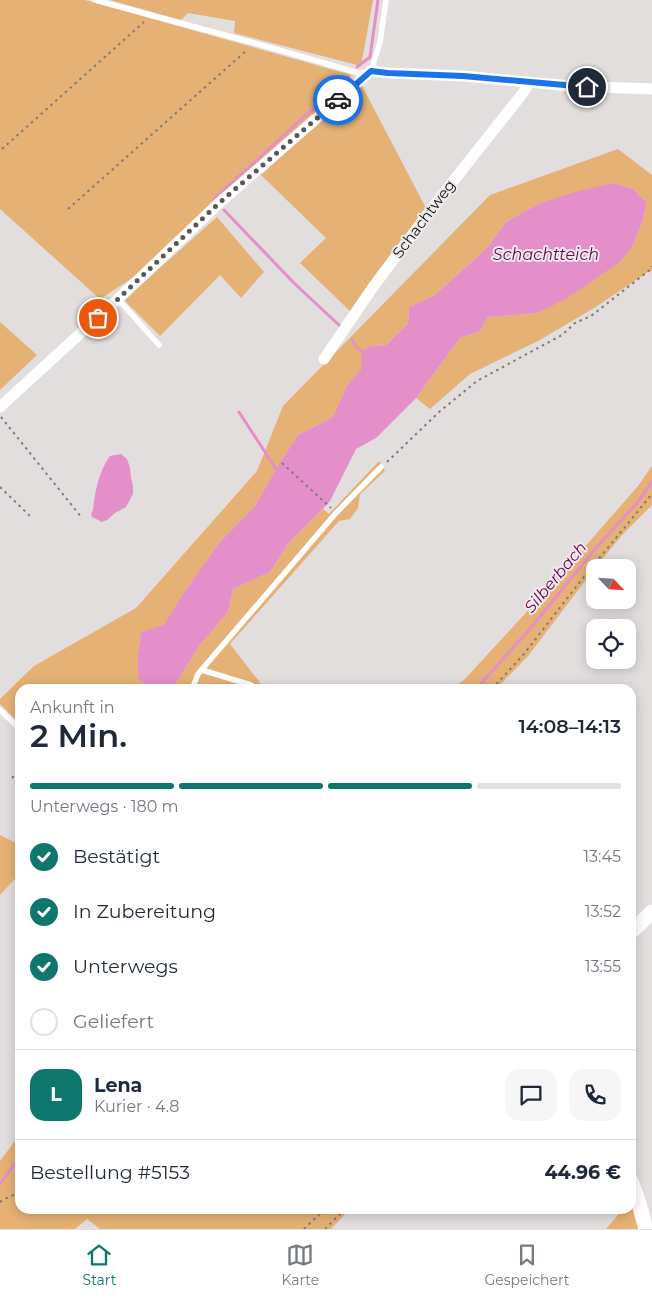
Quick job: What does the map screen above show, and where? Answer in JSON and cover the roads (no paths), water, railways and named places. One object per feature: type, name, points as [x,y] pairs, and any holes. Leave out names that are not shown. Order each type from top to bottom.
[{"type":"street","points":[[0,407],[118,300],[218,204],[371,71],[652,90]]},
{"type":"street","name":"Schachtweg","points":[[324,359],[384,272],[523,93],[528,82]]},
{"type":"street","points":[[636,927],[652,912]]},
{"type":"street","points":[[636,1194],[646,1229]]},
{"type":"lane","points":[[95,0],[359,73],[371,71],[380,42],[386,0]]},
{"type":"lane","points":[[118,300],[159,345]]},
{"type":"lane","points":[[194,684],[198,674],[336,513],[381,467]]},
{"type":"lane","points":[[372,469],[372,476]]},
{"type":"lane","points":[[202,670],[248,684]]},
{"type":"lane","points":[[0,710],[15,724]]},
{"type":"water","name":"Schachtteich","points":[[613,183],[633,189],[647,203],[642,223],[632,247],[620,262],[567,298],[538,313],[488,317],[480,331],[460,338],[416,398],[376,438],[356,449],[330,501],[287,545],[270,572],[233,589],[228,612],[200,645],[175,684],[146,684],[138,679],[138,654],[141,632],[164,625],[184,592],[219,543],[255,506],[298,435],[333,417],[346,387],[361,370],[362,351],[371,346],[386,345],[408,324],[409,307],[435,295],[488,247],[506,222],[540,203]]},
{"type":"water","points":[[121,454],[127,459],[130,468],[133,494],[126,507],[102,522],[92,517],[91,514],[98,482],[110,456]]},
{"type":"waterway","points":[[357,67],[370,57],[378,0]]},
{"type":"waterway","points":[[214,199],[349,76]]},
{"type":"waterway","points":[[224,210],[294,283],[341,327]]},
{"type":"waterway","points":[[352,340],[358,349],[362,351]]},
{"type":"waterway","points":[[239,412],[276,469]]},
{"type":"waterway","name":"Silberbach","points":[[480,684],[529,630],[595,549],[637,503],[652,482]]},
{"type":"waterway","name":"Silberbach","points":[[0,1184],[15,1163]]}]
